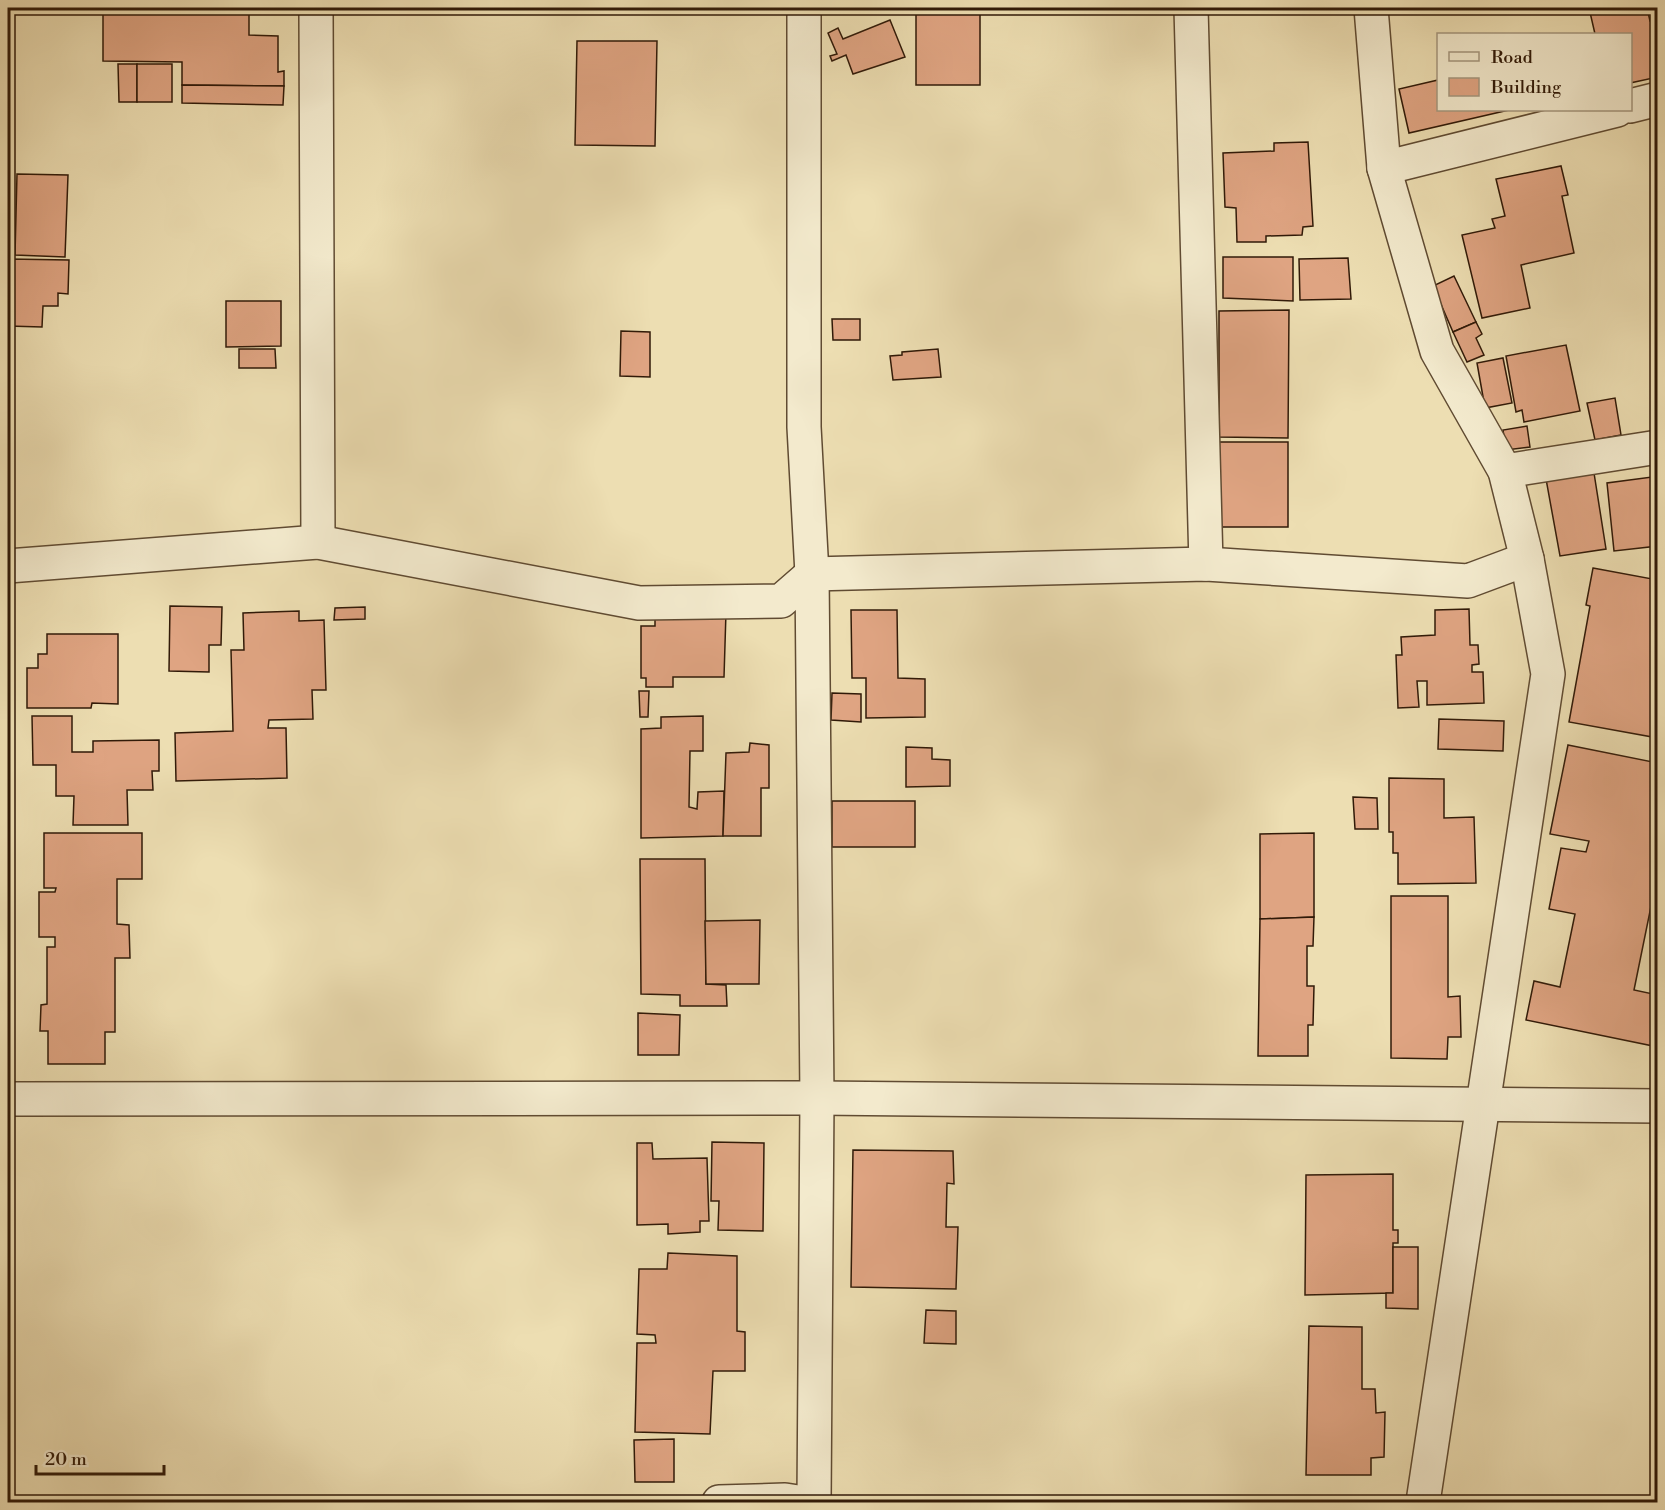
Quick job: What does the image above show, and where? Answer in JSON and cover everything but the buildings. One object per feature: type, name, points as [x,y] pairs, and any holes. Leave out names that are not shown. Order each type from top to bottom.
[{"type":"street","points":[[316,8],[318,542]]},
{"type":"street","points":[[804,8],[804,427],[812,574],[817,1098],[814,1503]]},
{"type":"street","points":[[1191,8],[1206,564]]},
{"type":"street","points":[[1371,8],[1384,168],[1437,351],[1505,471],[1527,560],[1548,674],[1424,1503]]},
{"type":"street","points":[[1632,106],[1658,99]]},
{"type":"street","points":[[1384,168],[1613,111]]},
{"type":"street","points":[[1505,471],[1658,447]]},
{"type":"street","points":[[8,566],[318,542],[639,603],[781,601],[812,574],[1206,564],[1468,581],[1527,560]]},
{"type":"street","points":[[8,1099],[817,1098],[1658,1106]]},
{"type":"street","points":[[719,1503],[784,1500],[798,1503]]}]
